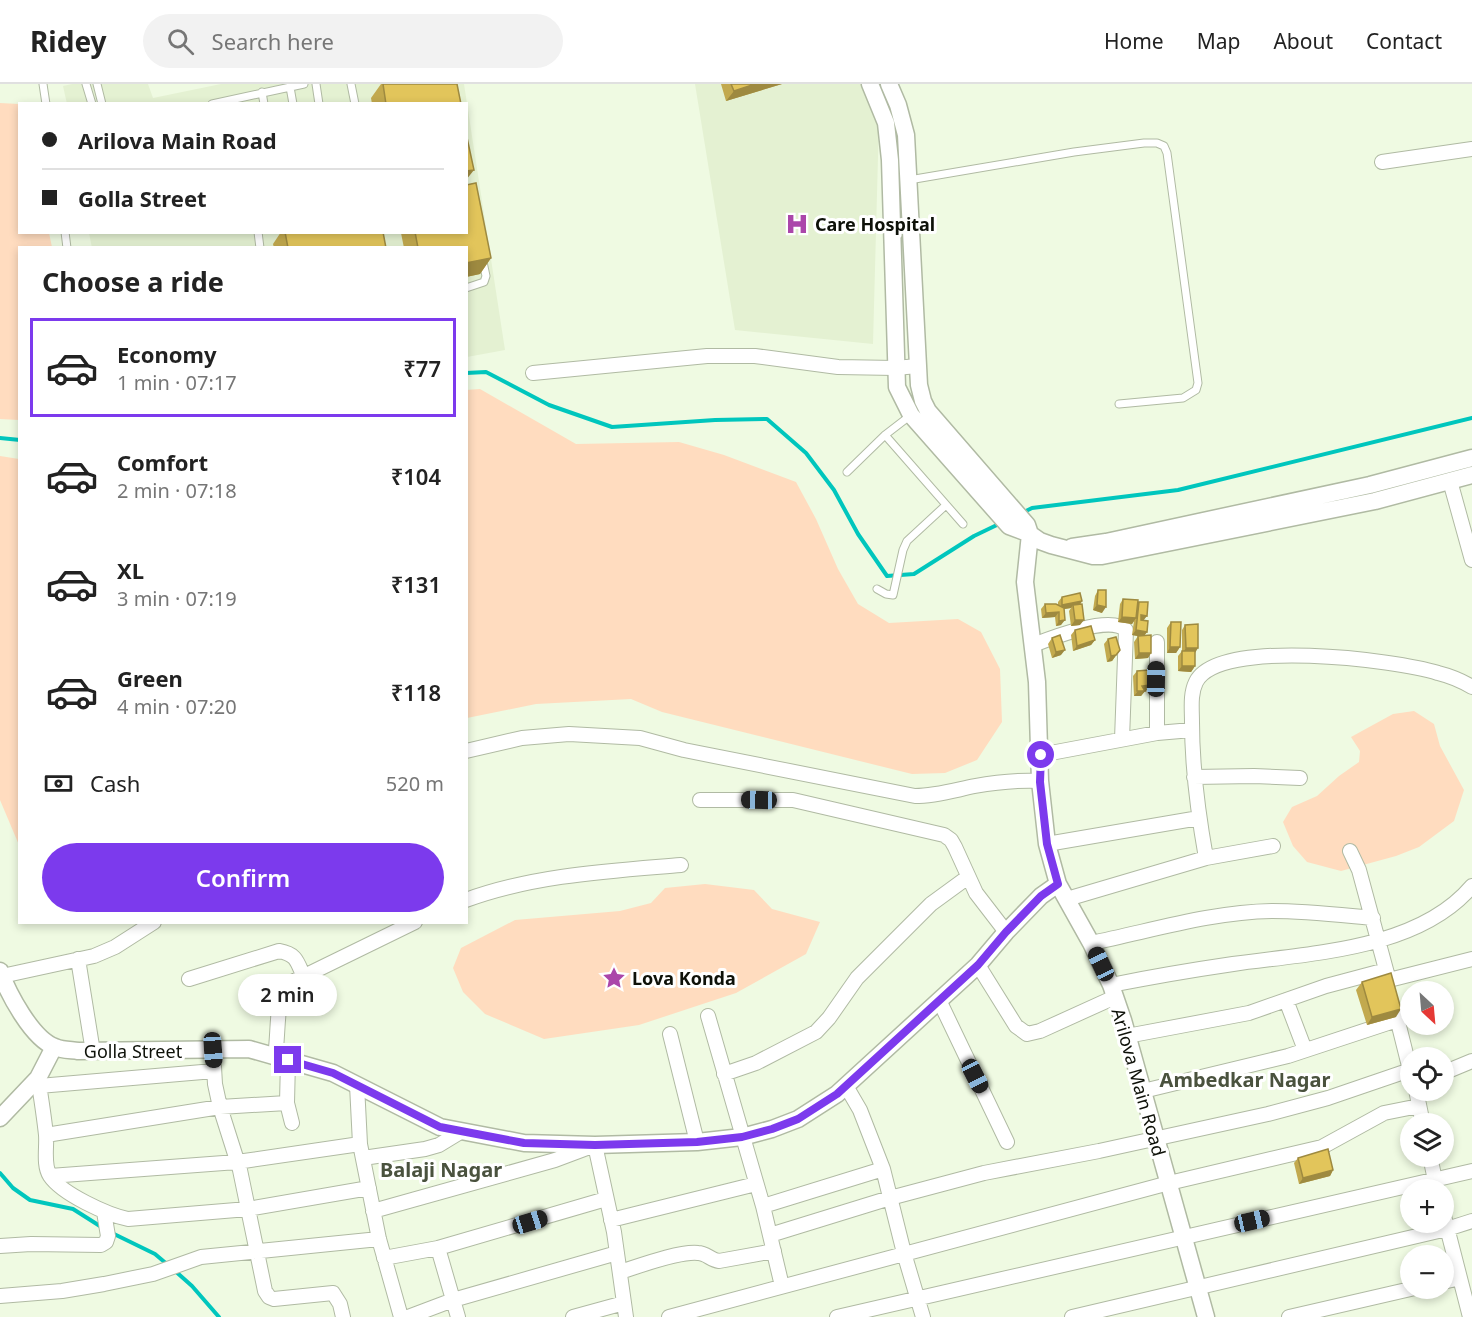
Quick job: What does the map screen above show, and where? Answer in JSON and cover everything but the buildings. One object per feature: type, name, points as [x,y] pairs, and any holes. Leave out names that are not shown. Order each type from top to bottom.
[{"type":"street","points":[[870,84],[886,123],[890,160],[897,387],[911,415],[1015,521],[1040,541],[1093,556],[1102,556],[1375,501],[1472,475]]},
{"type":"street","points":[[889,84],[904,124],[919,385],[923,401],[928,411],[1015,521]]},
{"type":"street","points":[[1382,162],[1472,149]]},
{"type":"street","points":[[533,373],[716,356],[755,356],[838,367],[918,366]]},
{"type":"street","points":[[1065,548],[1106,542],[1370,485],[1472,458]]},
{"type":"street","points":[[1450,481],[1472,560]]},
{"type":"street","name":"Arilova Main Road","points":[[1015,521],[1037,682],[1041,755],[1040,782],[1047,844],[1058,884],[1091,944],[1113,991],[1206,1317]]},
{"type":"street","points":[[1033,645],[1083,628],[1122,626],[1126,630],[1122,739]]},
{"type":"street","points":[[1157,642],[1157,733]]},
{"type":"street","points":[[1206,858],[1194,777],[1192,693],[1197,679],[1208,670],[1228,662],[1266,656],[1324,655],[1390,663],[1437,672],[1472,687]]},
{"type":"street","points":[[1041,755],[1157,733],[1192,730]]},
{"type":"street","points":[[468,751],[522,738],[568,734],[610,736],[640,738],[684,750],[915,796],[928,796],[1001,781],[1040,782]]},
{"type":"street","points":[[1194,777],[1300,777]]},
{"type":"street","points":[[700,800],[793,800],[934,832],[951,840],[968,878],[986,908],[1006,932]]},
{"type":"street","points":[[1047,844],[1199,818]]},
{"type":"street","points":[[1067,899],[1206,858],[1273,846]]},
{"type":"street","points":[[1350,851],[1359,870],[1373,918],[1404,1047]]},
{"type":"street","points":[[468,899],[488,892],[555,879],[681,865]]},
{"type":"street","points":[[724,1074],[766,1059],[816,1032],[829,1018],[857,978],[931,904],[968,878]]},
{"type":"street","name":"Golla Street","points":[[54,1047],[78,1052],[249,1049],[333,1073],[440,1127],[524,1143],[595,1145],[697,1142],[742,1137],[798,1119],[846,1086],[978,965],[1041,896],[1058,884]]},
{"type":"street","points":[[978,965],[1016,1026],[1027,1034],[1040,1031],[1113,991],[1235,964],[1293,957],[1379,940],[1407,931],[1432,919],[1460,900],[1472,886]]},
{"type":"street","points":[[1091,944],[1201,920],[1272,911],[1373,918]]},
{"type":"street","points":[[0,1118],[39,1082],[54,1047],[36,1034],[1,974],[78,959],[115,947],[151,924]]},
{"type":"street","points":[[292,1123],[287,1103],[282,1059],[279,993],[284,986],[303,975],[411,924]]},
{"type":"street","points":[[189,979],[279,951],[289,953],[296,960],[303,975]]},
{"type":"street","points":[[78,959],[93,1052]]},
{"type":"street","points":[[1127,1036],[1249,1013],[1326,986],[1390,985],[1472,959]]},
{"type":"street","points":[[939,1000],[1008,1142]]},
{"type":"street","points":[[1286,1000],[1305,1050]]},
{"type":"street","points":[[708,1016],[763,1206],[782,1286]]},
{"type":"street","points":[[1143,1091],[1305,1050],[1397,1020]]},
{"type":"street","points":[[670,1035],[697,1142]]},
{"type":"street","points":[[213,1050],[220,1107],[237,1162],[266,1291],[274,1299],[333,1293],[344,1317]]},
{"type":"street","points":[[1454,1068],[1472,1061]]},
{"type":"street","points":[[39,1082],[214,1071]]},
{"type":"street","points":[[770,1235],[890,1198],[984,1173],[1268,1114],[1328,1098],[1400,1073]]},
{"type":"street","points":[[39,1082],[46,1135],[46,1164],[50,1176],[105,1215],[128,1219],[248,1209],[369,1188]]},
{"type":"street","points":[[357,1085],[361,1151],[379,1239],[401,1317]]},
{"type":"street","points":[[846,1086],[860,1110],[883,1169],[923,1317]]},
{"type":"street","points":[[1418,1101],[1421,1113]]},
{"type":"street","points":[[46,1135],[220,1107],[287,1103]]},
{"type":"street","points":[[669,1317],[1168,1183],[1322,1147],[1384,1113],[1419,1106]]},
{"type":"street","points":[[50,1176],[361,1151],[425,1149],[439,1145],[462,1131]]},
{"type":"street","points":[[373,1211],[555,1160],[595,1145],[611,1220],[625,1310],[573,1317]]},
{"type":"street","points":[[763,1206],[883,1169]]},
{"type":"street","points":[[1451,1179],[1472,1171]]},
{"type":"street","points":[[611,1220],[756,1184]]},
{"type":"street","points":[[837,1317],[1184,1236],[1400,1192]]},
{"type":"street","points":[[384,1258],[438,1248],[606,1199]]},
{"type":"street","points":[[0,1246],[31,1244],[96,1246],[106,1242],[108,1236],[105,1215]]},
{"type":"street","points":[[1454,1227],[1472,1221]]},
{"type":"street","points":[[1072,1317],[1431,1233]]},
{"type":"street","points":[[1449,1233],[1470,1317]]},
{"type":"street","points":[[0,1296],[62,1291],[153,1274],[201,1257],[379,1239]]},
{"type":"street","points":[[438,1248],[458,1317]]},
{"type":"street","points":[[620,1272],[688,1253],[703,1254],[719,1261],[774,1251]]},
{"type":"street","points":[[408,1317],[453,1300],[617,1253]]},
{"type":"street","points":[[1454,1279],[1460,1278]]},
{"type":"street","points":[[1289,1317],[1400,1291]]},
{"type":"lane","points":[[43,84],[46,102]]},
{"type":"lane","points":[[87,84],[92,102]]},
{"type":"lane","points":[[97,84],[102,102]]},
{"type":"lane","points":[[223,102],[304,84]]},
{"type":"lane","points":[[316,84],[320,102]]},
{"type":"lane","points":[[351,84],[355,102]]},
{"type":"lane","points":[[290,87],[293,102]]},
{"type":"lane","points":[[262,92],[264,102]]},
{"type":"lane","points":[[908,180],[1098,149],[1144,143],[1157,143],[1164,146],[1172,188],[1198,383],[1197,390],[1183,398],[1119,404]]},
{"type":"lane","points":[[468,288],[484,282],[486,276],[481,255]]},
{"type":"lane","points":[[847,472],[885,435],[911,415]]},
{"type":"lane","points":[[885,435],[963,524]]},
{"type":"lane","points":[[877,589],[893,595],[903,550],[907,542],[946,505]]},
{"type":"shaded area","points":[[148,84],[153,98],[221,84],[464,84],[467,102],[67,102],[63,86]]},
{"type":"shaded area","name":"Care Hospital","points":[[695,84],[864,84],[879,119],[873,344],[735,330]]},
{"type":"shaded area","points":[[0,103],[18,104],[18,234],[49,234],[52,246],[18,246],[18,420],[0,419]]},
{"type":"shaded area","points":[[468,110],[505,350],[468,357],[468,246],[92,246],[89,234],[468,234]]},
{"type":"shaded area","points":[[480,389],[576,444],[679,442],[724,455],[796,482],[816,519],[838,569],[858,604],[889,623],[958,619],[981,632],[1000,669],[1002,722],[977,760],[945,773],[912,774],[662,712],[631,699],[536,704],[468,718],[468,390]]},
{"type":"shaded area","points":[[0,456],[18,459],[18,843],[0,800]]},
{"type":"shaded area","points":[[1414,711],[1434,724],[1440,746],[1464,790],[1454,821],[1419,847],[1396,856],[1341,871],[1307,862],[1293,846],[1283,822],[1292,807],[1317,796],[1359,762],[1360,751],[1351,737],[1393,714]]},
{"type":"shaded area","points":[[705,884],[754,890],[772,909],[820,922],[806,954],[736,993],[639,1025],[544,1039],[485,1014],[463,992],[453,968],[461,948],[515,920],[620,911],[651,903],[665,888]]},
{"type":"waterway","points":[[468,373],[486,372],[549,405],[612,427],[767,419],[806,453],[834,490],[858,534],[887,576],[914,574],[974,536],[1001,523]]},
{"type":"waterway","points":[[1022,513],[1032,508],[1178,490],[1472,418]]},
{"type":"waterway","points":[[0,438],[18,440]]},
{"type":"waterway","points":[[0,1173],[13,1188],[30,1200],[73,1209],[103,1228]]},
{"type":"waterway","points":[[112,1233],[155,1254],[168,1265]]},
{"type":"waterway","points":[[174,1270],[192,1286],[219,1317]]},
{"type":"place","name":"Care Hospital","points":[[797,224]]},
{"type":"place","name":"Lova Konda","points":[[614,978]]},
{"type":"district","name":"Ambedkar Nagar","points":[[1245,1079]]},
{"type":"district","name":"Balaji Nagar","points":[[441,1169]]},
{"type":"route","points":[[288,1060],[333,1073],[440,1127],[524,1143],[595,1145],[697,1142],[742,1137],[798,1119],[837,1094],[978,965],[1041,896],[1058,884],[1047,844],[1040,782],[1041,755]]}]
